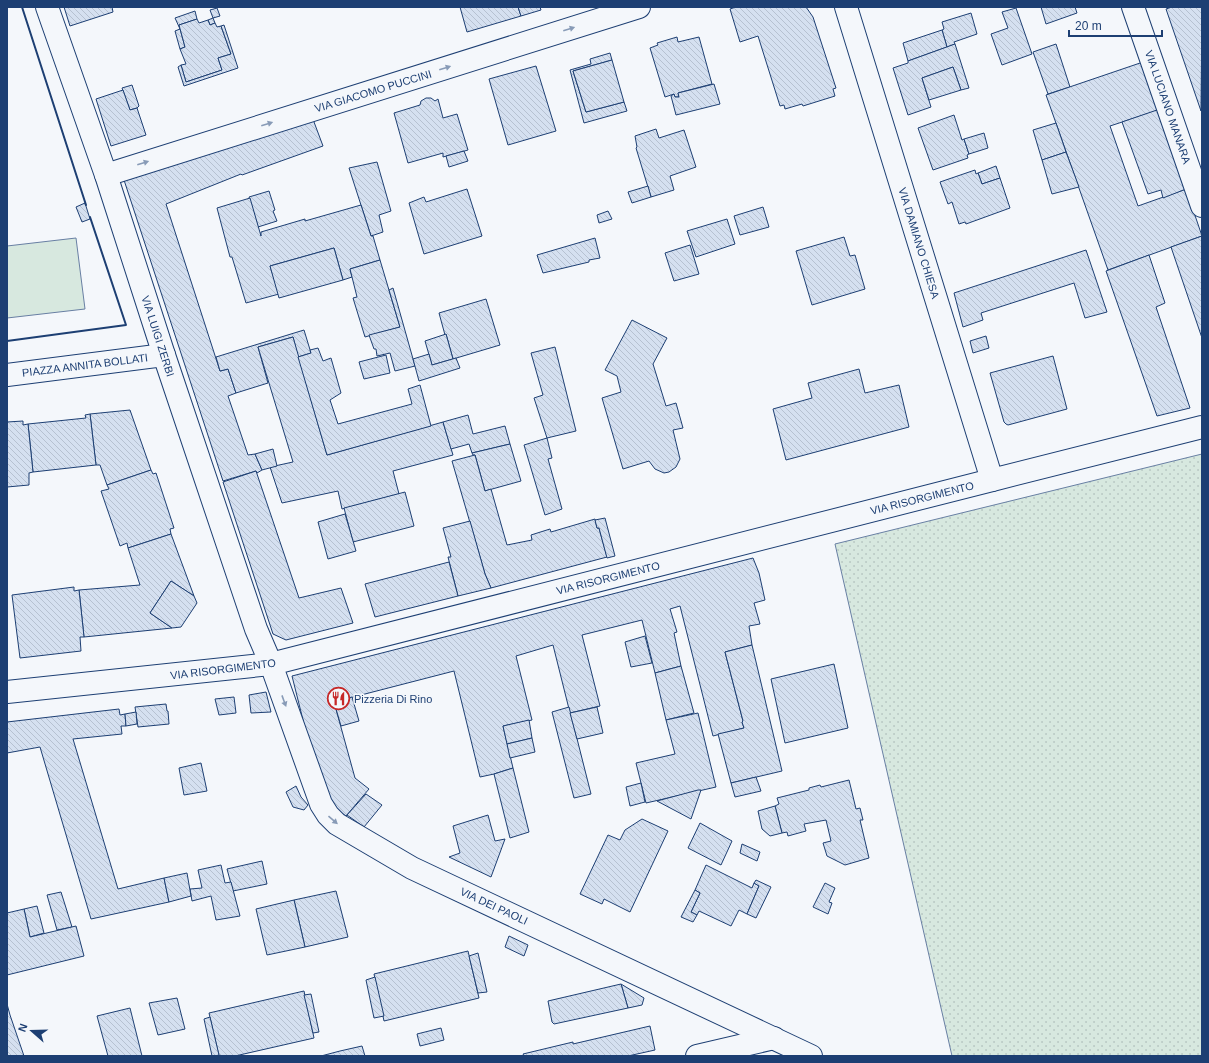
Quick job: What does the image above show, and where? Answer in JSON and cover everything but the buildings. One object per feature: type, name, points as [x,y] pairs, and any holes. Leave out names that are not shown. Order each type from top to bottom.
[{"type":"street","name":"VIA LUIGI ZERBI","points":[[47,7],[106,175],[164,355],[256,629],[271,664]]},
{"type":"street","name":"VIA GIACOMO PUCCINI","points":[[106,175],[639,7]]},
{"type":"street","name":"VIA DAMIANO CHIESA","points":[[846,7],[992,480]]},
{"type":"street","name":"VIA LUCIANO MANARA","points":[[1134,7],[1202,206]]},
{"type":"street","name":"PIAZZA ANNITA BOLLATI","points":[[7,375],[164,355]]},
{"type":"street","name":"VIA RISORGIMENTO","points":[[7,692],[271,664],[1202,428]]},
{"type":"street","name":"VIA DEI PAOLI","points":[[271,664],[321,804],[328,815],[337,824],[412,868],[811,1056]]},
{"type":"street","points":[[697,1056],[774,1038]]},
{"type":"shaded area","points":[[76,238],[85,309],[7,318],[7,246]]},
{"type":"shaded area","points":[[1202,454],[1202,1056],[952,1056],[835,544]]},
{"type":"wall","points":[[22,7],[86,205]]},
{"type":"wall","points":[[7,341],[126,325],[90,217]]},
{"type":"place","name":"Pizzeria Di Rino","points":[[338,699]]}]
